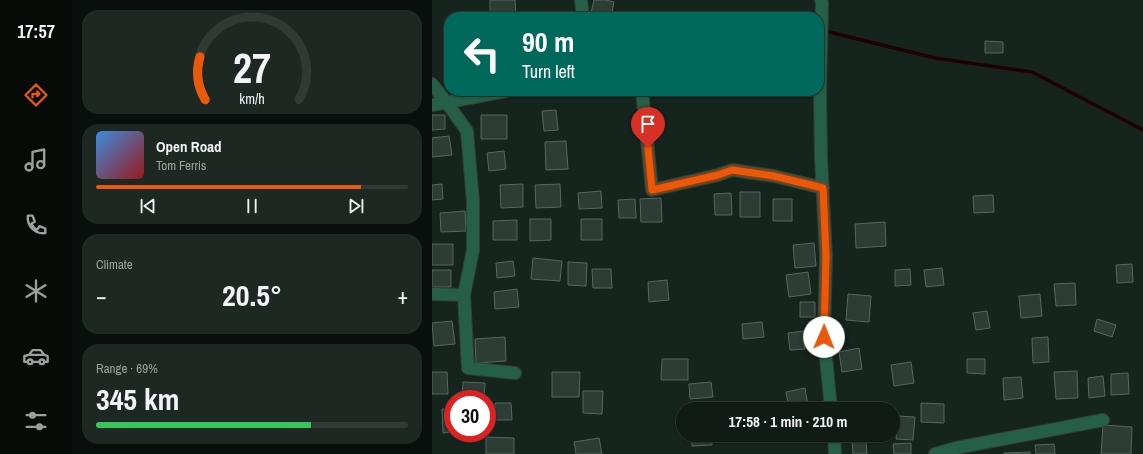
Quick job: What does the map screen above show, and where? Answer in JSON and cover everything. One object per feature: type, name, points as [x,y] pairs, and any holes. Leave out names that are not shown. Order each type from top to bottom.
[{"type":"street","points":[[581,0],[583,12]]},
{"type":"street","points":[[821,0],[822,12]]},
{"type":"street","points":[[432,84],[467,131],[472,202],[473,250],[464,295],[468,368],[515,373]]},
{"type":"street","points":[[432,105],[481,96]]},
{"type":"street","points":[[643,96],[652,190],[718,175],[732,170],[774,176],[823,188]]},
{"type":"street","points":[[820,96],[826,256],[824,337],[830,402]]},
{"type":"street","points":[[432,294],[464,295]]},
{"type":"street","points":[[935,454],[956,448],[1103,420]]},
{"type":"street","points":[[834,442],[835,454]]},
{"type":"building","points":[[490,0],[515,0],[516,12],[490,12]]},
{"type":"building","points":[[594,0],[614,2],[612,12],[591,12]]},
{"type":"building","points":[[985,41],[1003,42],[1003,53],[985,53]]},
{"type":"building","points":[[556,110],[558,130],[544,131],[542,111]]},
{"type":"building","points":[[432,115],[445,115],[445,129],[432,130]]},
{"type":"building","points":[[481,115],[507,115],[507,139],[481,139]]},
{"type":"building","points":[[449,136],[452,155],[432,157],[432,138]]},
{"type":"building","points":[[566,141],[568,169],[546,170],[545,142]]},
{"type":"building","points":[[504,151],[506,169],[489,171],[487,153]]},
{"type":"building","points":[[442,184],[443,199],[432,200],[432,185]]},
{"type":"building","points":[[523,184],[523,207],[501,208],[500,185]]},
{"type":"building","points":[[560,184],[561,207],[536,208],[535,185]]},
{"type":"building","points":[[601,191],[602,208],[579,209],[578,193]]},
{"type":"building","points":[[740,192],[760,192],[760,217],[740,217]]},
{"type":"building","points":[[731,193],[732,215],[715,215],[714,194]]},
{"type":"building","points":[[993,195],[994,212],[974,213],[973,196]]},
{"type":"building","points":[[661,198],[662,222],[641,222],[640,199]]},
{"type":"building","points":[[635,199],[636,218],[619,218],[618,200]]},
{"type":"building","points":[[773,199],[792,199],[792,221],[773,221]]},
{"type":"building","points":[[465,211],[466,231],[441,232],[440,213]]},
{"type":"building","points":[[530,219],[551,219],[551,240],[530,241]]},
{"type":"building","points":[[581,219],[602,219],[602,240],[581,240]]},
{"type":"building","points":[[517,220],[517,240],[493,240],[493,221]]},
{"type":"building","points":[[885,222],[886,246],[856,248],[855,224]]},
{"type":"building","points":[[814,243],[816,266],[795,268],[793,245]]},
{"type":"building","points":[[432,244],[453,244],[453,265],[432,265]]},
{"type":"building","points":[[533,258],[562,261],[560,281],[531,279]]},
{"type":"building","points":[[513,261],[515,276],[497,278],[496,263]]},
{"type":"building","points":[[568,262],[587,263],[586,286],[568,285]]},
{"type":"building","points":[[1132,264],[1133,282],[1117,283],[1116,265]]},
{"type":"building","points":[[942,268],[944,285],[926,287],[924,270]]},
{"type":"building","points":[[592,269],[611,269],[612,288],[593,288]]},
{"type":"building","points":[[910,269],[911,285],[895,286],[895,270]]},
{"type":"building","points":[[432,270],[451,270],[451,287],[432,287]]},
{"type":"building","points":[[808,272],[811,294],[789,297],[786,275]]},
{"type":"building","points":[[667,280],[669,300],[649,302],[648,282]]},
{"type":"building","points":[[1075,283],[1076,305],[1056,306],[1054,284]]},
{"type":"building","points":[[517,289],[519,307],[495,309],[494,292]]},
{"type":"building","points":[[848,294],[871,296],[869,322],[846,320]]},
{"type":"building","points":[[1040,294],[1042,316],[1021,318],[1019,296]]},
{"type":"building","points":[[800,302],[815,302],[815,317],[800,317]]},
{"type":"building","points":[[987,311],[990,328],[976,330],[973,313]]},
{"type":"building","points":[[1097,319],[1116,325],[1112,337],[1094,331]]},
{"type":"building","points":[[452,321],[455,344],[434,346],[432,323]]},
{"type":"building","points":[[762,322],[764,337],[743,339],[742,324]]},
{"type":"building","points":[[804,331],[805,349],[790,350],[788,333]]},
{"type":"building","points":[[505,337],[506,361],[476,363],[475,339]]},
{"type":"building","points":[[1048,337],[1049,362],[1033,363],[1032,338]]},
{"type":"building","points":[[859,348],[862,369],[842,372],[839,352]]},
{"type":"building","points":[[662,359],[688,359],[688,380],[661,380]]},
{"type":"building","points":[[967,359],[985,359],[985,374],[967,373]]},
{"type":"building","points":[[911,362],[914,383],[894,386],[891,365]]},
{"type":"building","points":[[1077,371],[1078,398],[1056,399],[1054,372]]},
{"type":"building","points":[[432,372],[447,372],[448,390],[444,390],[444,394],[432,394]]},
{"type":"building","points":[[552,372],[580,372],[579,397],[552,397]]},
{"type":"building","points":[[1128,373],[1129,394],[1111,395],[1111,374]]},
{"type":"building","points":[[1103,376],[1105,396],[1089,398],[1088,378]]},
{"type":"building","points":[[1021,377],[1023,398],[1004,400],[1003,378]]},
{"type":"building","points":[[463,382],[485,383],[485,390],[463,390]]},
{"type":"building","points":[[711,382],[713,397],[690,399],[689,384]]},
{"type":"building","points":[[805,388],[807,402],[788,402],[786,392]]},
{"type":"building","points":[[583,391],[603,391],[602,414],[583,413]]},
{"type":"building","points":[[496,403],[511,403],[512,420],[496,420]]},
{"type":"building","points":[[921,403],[944,404],[944,423],[921,422]]},
{"type":"building","points":[[442,409],[444,409],[443,433]]},
{"type":"building","points":[[900,416],[915,417],[913,440],[900,439]]},
{"type":"building","points":[[1103,425],[1132,427],[1131,454],[1101,454]]},
{"type":"building","points":[[496,437],[514,438],[514,454],[486,454],[486,442],[496,442]]},
{"type":"building","points":[[599,438],[602,454],[576,454],[574,442]]},
{"type":"building","points":[[692,442],[712,442],[712,445],[692,446]]},
{"type":"building","points":[[852,442],[866,442],[867,454],[853,454]]},
{"type":"building","points":[[911,443],[911,454],[894,454],[893,444]]},
{"type":"building","points":[[1054,444],[1055,454],[1036,454],[1035,445]]},
{"type":"building","points":[[1030,452],[1030,454],[1004,454],[1004,453]]},
{"type":"waterway","points":[[829,32],[935,58],[1032,72],[1143,130]]},
{"type":"route","points":[[648,148],[652,190],[718,175],[732,170],[774,176],[823,188],[826,256],[824,337]]}]
